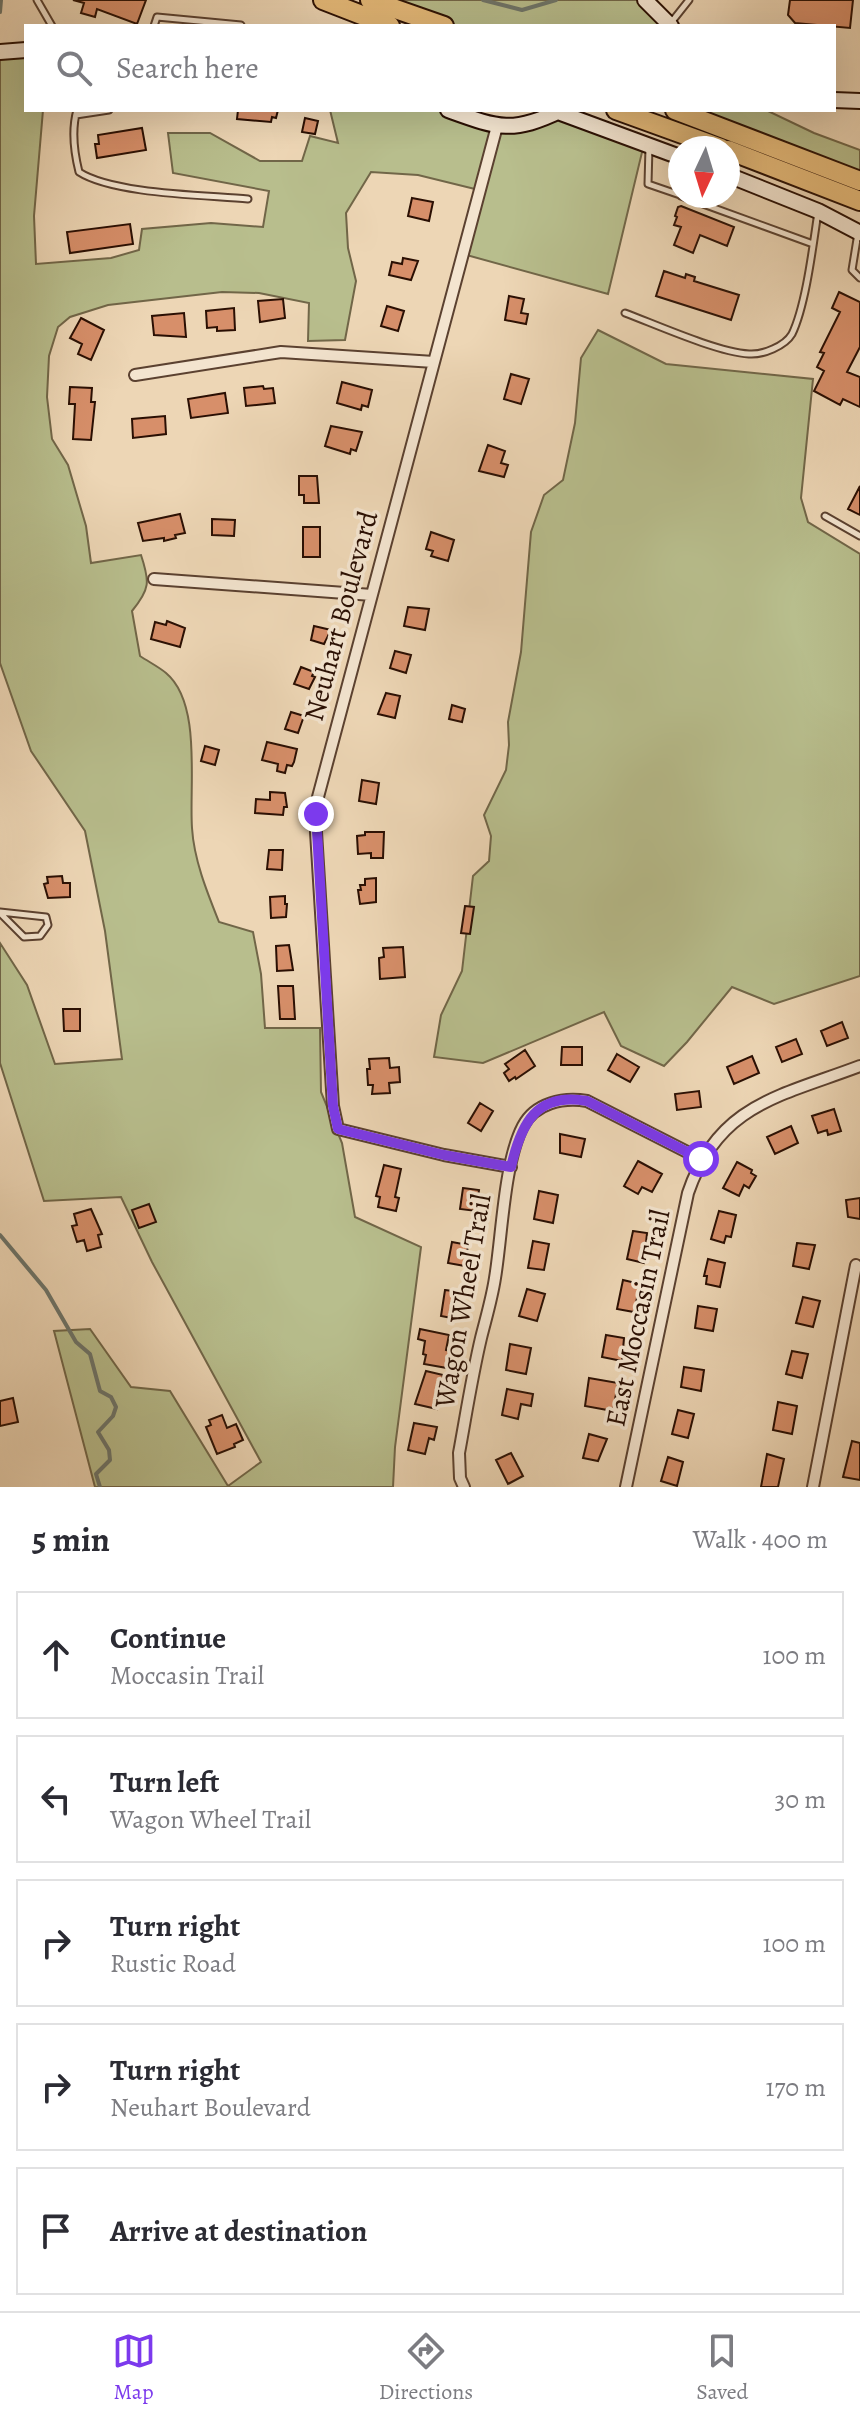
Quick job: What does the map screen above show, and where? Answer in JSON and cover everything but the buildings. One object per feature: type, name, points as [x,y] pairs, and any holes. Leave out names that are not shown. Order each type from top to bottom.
[{"type":"highway","points":[[323,0],[385,24]]},
{"type":"highway","points":[[370,0],[438,24]]},
{"type":"highway","points":[[622,112],[688,136]]},
{"type":"highway","points":[[680,112],[860,181]]},
{"type":"highway","points":[[740,155],[860,201]]},
{"type":"street","points":[[645,0],[668,24]]},
{"type":"street","points":[[836,100],[860,101]]},
{"type":"street","points":[[454,112],[497,126],[527,125],[558,112]]},
{"type":"street","points":[[563,112],[668,153]]},
{"type":"street","name":"Neuhart Boulevard","points":[[497,126],[316,814],[333,1106],[338,1129],[444,1155],[511,1167]]},
{"type":"street","points":[[740,180],[818,211],[859,232]]},
{"type":"street","points":[[135,375],[281,352],[434,362]]},
{"type":"street","points":[[154,579],[372,595]]},
{"type":"street","name":"East Moccasin Trail","points":[[626,1487],[688,1193],[701,1159],[713,1140],[747,1111],[860,1066]]},
{"type":"street","name":"Wagon Wheel Trail","points":[[464,1487],[460,1478],[459,1453],[495,1281],[511,1167],[524,1125],[533,1113],[546,1105],[567,1099],[587,1101],[701,1159]]},
{"type":"street","points":[[813,1487],[856,1265]]},
{"type":"lane","points":[[37,0],[51,24]]},
{"type":"lane","points":[[671,24],[689,0]]},
{"type":"lane","points":[[155,24],[157,17],[230,24]]},
{"type":"lane","points":[[76,113],[76,163],[79,172],[92,181],[149,190],[248,199]]},
{"type":"lane","points":[[649,146],[648,184],[668,191]]},
{"type":"lane","points":[[714,208],[813,244]]},
{"type":"lane","points":[[625,313],[748,354],[776,348],[791,336],[818,211]]},
{"type":"lane","points":[[859,232],[852,270],[860,278]]},
{"type":"lane","points":[[825,516],[860,536]]},
{"type":"lane","points":[[0,913],[46,917],[48,925],[40,936],[24,937],[0,913]]},
{"type":"green space","points":[[370,0],[645,0],[667,24],[438,24]]},
{"type":"green space","points":[[24,50],[24,112],[43,112],[34,216],[36,264],[111,258],[139,250],[142,229],[211,223],[263,227],[269,191],[173,173],[168,133],[210,133],[260,161],[302,161],[310,136],[338,143],[330,112],[453,112],[486,124],[558,112],[644,144],[608,294],[463,254],[479,190],[418,175],[371,172],[346,213],[348,248],[356,281],[345,340],[308,341],[309,303],[259,293],[222,292],[108,305],[70,317],[58,327],[49,356],[47,397],[52,439],[68,465],[86,526],[91,563],[141,555],[144,564],[147,585],[132,611],[140,656],[166,673],[185,704],[191,746],[193,840],[219,922],[253,932],[261,974],[265,1028],[320,1028],[321,1092],[342,1143],[355,1217],[421,1247],[395,1447],[393,1487],[95,1487],[54,1331],[90,1329],[131,1387],[170,1391],[228,1486],[261,1462],[152,1262],[121,1197],[44,1201],[0,1063],[0,943],[27,985],[55,1064],[122,1059],[105,931],[85,831],[31,751],[0,663],[0,52]]},
{"type":"green space","points":[[680,112],[770,112],[860,150],[860,181]]},
{"type":"green space","points":[[598,330],[666,364],[813,379],[801,498],[808,522],[860,554],[860,976],[774,1004],[732,987],[664,1066],[621,1046],[604,1012],[483,1063],[434,1057],[441,1015],[462,971],[473,876],[489,861],[491,836],[484,815],[506,770],[508,722],[521,652],[531,532],[544,495],[563,480],[575,423],[581,358]]},
{"type":"waterway","points":[[0,12],[1,0]]},
{"type":"waterway","points":[[483,0],[522,10],[556,0]]},
{"type":"waterway","points":[[0,1235],[46,1290],[76,1342],[90,1354],[100,1391],[111,1397],[116,1407],[113,1416],[98,1432],[109,1450],[110,1460],[96,1474],[100,1487]]},
{"type":"route","points":[[316,814],[333,1106],[338,1129],[444,1155],[511,1167],[516,1143],[533,1113],[546,1105],[576,1099],[587,1101],[701,1159]]}]
